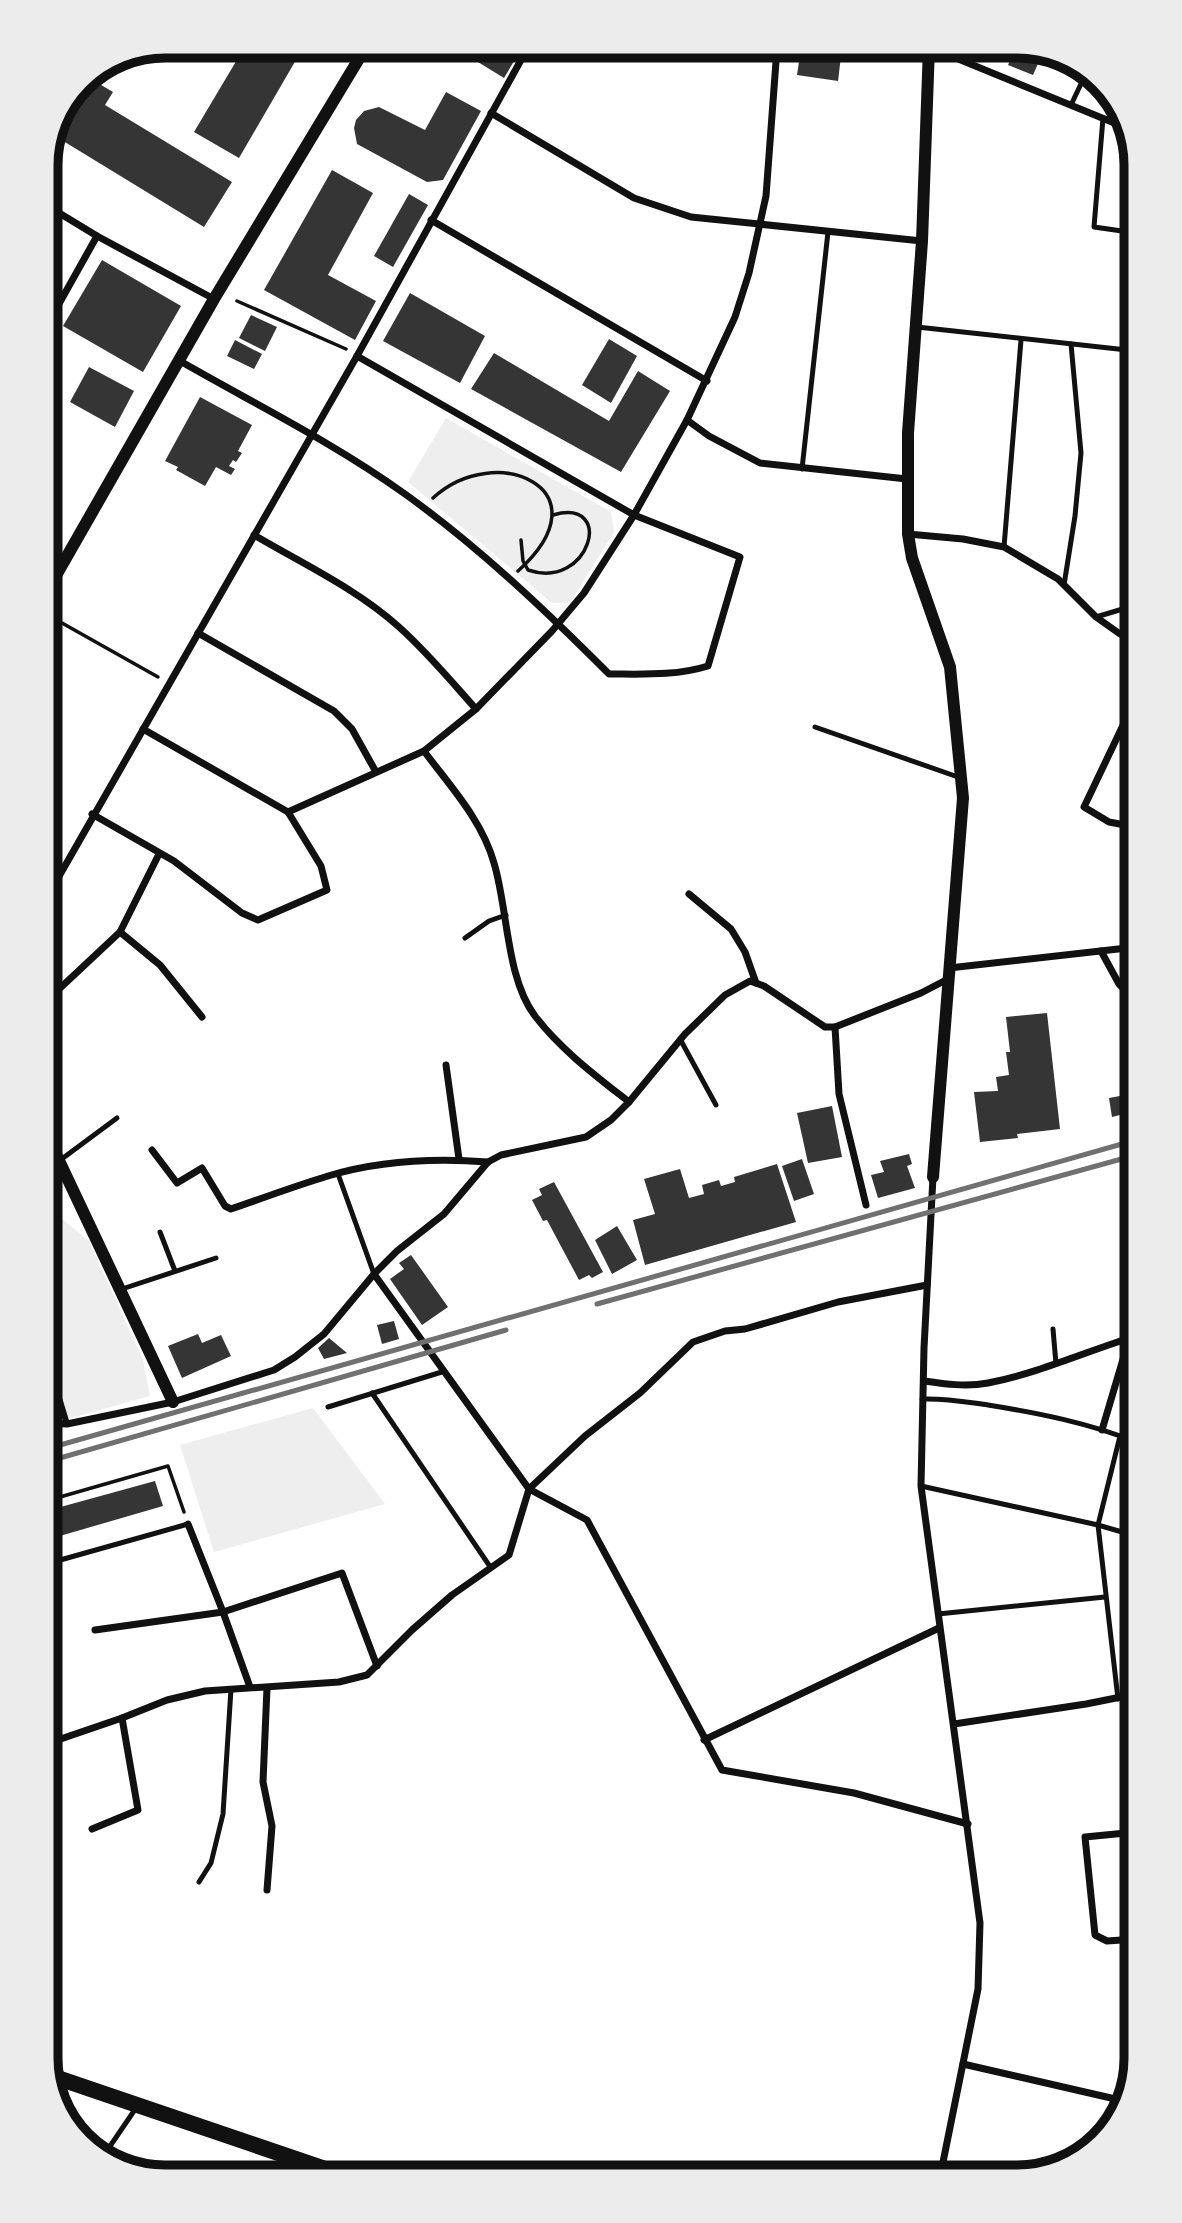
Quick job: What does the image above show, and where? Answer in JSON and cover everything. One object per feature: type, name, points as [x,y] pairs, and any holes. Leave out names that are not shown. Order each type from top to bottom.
[{"type":"highway","points":[[60,2079],[315,2165]]},
{"type":"street","points":[[58,572],[214,299],[359,58]]},
{"type":"street","points":[[58,877],[357,356],[522,58]]},
{"type":"street","points":[[288,812],[424,751],[476,709],[584,593],[634,514],[687,420],[735,317],[761,225],[769,165],[776,58]]},
{"type":"street","points":[[929,58],[922,241],[907,479],[908,534],[912,558],[950,667],[962,798],[933,1177],[922,1399],[921,1486],[981,1923],[978,1989],[943,2165]]},
{"type":"street","points":[[956,58],[1116,123]]},
{"type":"street","points":[[491,113],[634,198],[691,217],[922,241]]},
{"type":"street","points":[[58,212],[214,299]]},
{"type":"street","points":[[431,220],[707,382]]},
{"type":"street","points":[[58,306],[97,236]]},
{"type":"street","points":[[180,361],[311,434],[362,465],[423,508],[477,550],[609,674],[672,674],[708,666],[740,557],[634,514],[357,356]]},
{"type":"street","points":[[687,420],[709,436],[760,463],[907,479]]},
{"type":"street","points":[[908,534],[962,539],[1004,547],[1058,579],[1096,617],[1124,635]]},
{"type":"street","points":[[254,535],[366,602],[398,626],[476,709]]},
{"type":"street","points":[[198,633],[334,711],[352,729],[376,772]]},
{"type":"street","points":[[1124,723],[1084,807],[1109,822],[1124,825]]},
{"type":"street","points":[[92,814],[174,861],[243,913],[258,920],[327,890],[321,866],[288,812],[143,729]]},
{"type":"street","points":[[424,751],[483,834],[494,861],[515,973],[534,1015],[585,1067],[629,1102]]},
{"type":"street","points":[[58,990],[120,932],[159,854]]},
{"type":"street","points":[[689,894],[731,929],[745,952],[756,983]]},
{"type":"street","points":[[120,932],[160,965],[202,1017]]},
{"type":"street","points":[[58,1424],[173,1402],[274,1370],[295,1357],[324,1334],[397,1251],[444,1214],[488,1161],[501,1155],[586,1136],[611,1120],[680,1039],[725,995],[750,982],[756,983],[825,1027],[835,1027],[921,993],[949,973],[1124,948]]},
{"type":"street","points":[[1101,951],[1124,990]]},
{"type":"street","points":[[835,1027],[839,1094],[866,1205]]},
{"type":"street","points":[[446,1065],[459,1159]]},
{"type":"street","points":[[152,1150],[177,1183],[202,1168],[225,1206],[231,1209],[338,1174],[373,1166],[459,1159],[488,1161]]},
{"type":"street","points":[[59,1161],[173,1402]]},
{"type":"street","points":[[374,1274],[529,1489],[587,1520],[722,1770],[854,1793],[968,1824]]},
{"type":"street","points":[[58,1740],[167,1700],[205,1691],[339,1682],[367,1675],[452,1595],[509,1555],[529,1489],[585,1436],[640,1393],[693,1342],[838,1301],[927,1286]]},
{"type":"street","points":[[923,1381],[951,1385],[986,1384],[1124,1341]]},
{"type":"street","points":[[1102,1430],[1124,1365]]},
{"type":"street","points":[[58,1394],[67,1424]]},
{"type":"street","points":[[188,1524],[250,1687]]},
{"type":"street","points":[[95,1630],[223,1612],[342,1573],[376,1665]]},
{"type":"street","points":[[704,1740],[939,1628]]},
{"type":"street","points":[[267,1688],[263,1782],[272,1826],[267,1890]]},
{"type":"street","points":[[954,1724],[1124,1697]]},
{"type":"street","points":[[92,1829],[138,1810],[122,1718]]},
{"type":"street","points":[[1124,1833],[1085,1837],[1096,1935],[1107,1941],[1124,1940]]},
{"type":"street","points":[[963,2064],[1116,2099]]},
{"type":"lane","points":[[1071,105],[1083,80]]},
{"type":"lane","points":[[1103,118],[1094,227],[1124,231]]},
{"type":"lane","points":[[802,469],[828,232]]},
{"type":"lane","points":[[915,327],[1124,350]]},
{"type":"lane","points":[[1004,547],[1021,340]]},
{"type":"lane","points":[[1064,585],[1081,453],[1071,344]]},
{"type":"lane","points":[[1096,617],[1124,609]]},
{"type":"lane","points":[[815,727],[961,778]]},
{"type":"lane","points":[[465,938],[489,921],[506,915]]},
{"type":"lane","points":[[680,1039],[716,1105]]},
{"type":"lane","points":[[59,1161],[117,1118]]},
{"type":"lane","points":[[338,1174],[374,1274]]},
{"type":"lane","points":[[160,1232],[175,1271]]},
{"type":"lane","points":[[119,1290],[216,1258]]},
{"type":"lane","points":[[1053,1329],[1056,1364]]},
{"type":"lane","points":[[328,1407],[444,1371]]},
{"type":"lane","points":[[372,1393],[491,1569]]},
{"type":"lane","points":[[922,1399],[942,1398],[1023,1410],[1124,1437]]},
{"type":"lane","points":[[1118,1699],[1098,1525],[1121,1436]]},
{"type":"lane","points":[[921,1486],[1124,1533]]},
{"type":"lane","points":[[58,1561],[188,1524]]},
{"type":"lane","points":[[937,1614],[1105,1597]]},
{"type":"lane","points":[[199,1882],[211,1863],[223,1815],[231,1689]]},
{"type":"lane","points":[[108,2149],[138,2106]]},
{"type":"lane","points":[[280,2165],[284,2154]]},
{"type":"path","points":[[237,301],[335,343],[357,356]]},
{"type":"path","points":[[423,508],[445,488],[483,474],[521,476],[539,485],[551,504],[553,515],[547,537],[540,549],[509,580]]},
{"type":"path","points":[[521,540],[528,570],[539,573],[570,566],[586,550],[590,534],[586,521],[570,513],[553,515]]},
{"type":"path","points":[[62,623],[169,683]]},
{"type":"path","points":[[58,1498],[168,1466],[188,1524]]},
{"type":"shaded area","points":[[446,418],[611,512],[614,532],[570,603],[552,603],[408,482]]},
{"type":"shaded area","points":[[62,1219],[89,1241],[143,1360],[150,1396],[58,1422],[58,1220]]},
{"type":"shaded area","points":[[313,1408],[385,1504],[214,1552],[180,1445]]},
{"type":"building","points":[[238,58],[297,58],[239,158],[194,132]]},
{"type":"building","points":[[471,58],[516,58],[504,78]]},
{"type":"building","points":[[800,58],[841,58],[838,81],[797,75]]},
{"type":"building","points":[[1011,58],[1039,60],[1033,75],[1008,65]]},
{"type":"building","points":[[97,82],[113,92],[105,105],[232,182],[204,227],[61,139],[69,117],[80,99],[94,84]]},
{"type":"building","points":[[446,92],[481,111],[443,180],[427,182],[357,144],[354,128],[356,120],[364,111],[379,107],[425,130]]},
{"type":"building","points":[[332,170],[373,193],[328,275],[376,301],[355,340],[264,290]]},
{"type":"building","points":[[409,194],[428,205],[393,267],[374,256]]},
{"type":"building","points":[[102,260],[181,306],[143,372],[63,326]]},
{"type":"building","points":[[410,293],[485,336],[460,383],[383,341]]},
{"type":"building","points":[[251,315],[277,327],[265,351],[239,338]]},
{"type":"building","points":[[609,339],[637,356],[611,403],[582,385]]},
{"type":"building","points":[[235,340],[262,354],[254,369],[227,356]]},
{"type":"building","points":[[494,353],[609,421],[638,371],[670,391],[621,472],[471,389]]},
{"type":"building","points":[[89,367],[134,391],[115,427],[70,402]]},
{"type":"building","points":[[200,397],[252,425],[238,451],[242,453],[236,462],[233,460],[229,466],[235,469],[231,475],[216,467],[205,486],[165,461]]},
{"type":"building","points":[[1047,1013],[1060,1129],[1017,1134],[1018,1138],[980,1142],[974,1092],[998,1091],[996,1077],[1009,1075],[1006,1052],[1010,1052],[1006,1017]]},
{"type":"building","points":[[1124,1095],[1124,1114],[1112,1117],[1109,1098]]},
{"type":"building","points":[[832,1106],[842,1157],[808,1163],[797,1113]]},
{"type":"building","points":[[909,1154],[912,1164],[907,1166],[915,1188],[878,1198],[871,1175],[884,1172],[880,1161]]},
{"type":"building","points":[[802,1159],[814,1194],[794,1201],[782,1166]]},
{"type":"building","points":[[777,1164],[796,1222],[645,1265],[633,1220],[655,1214],[644,1179],[680,1169],[689,1198],[704,1194],[702,1185],[719,1180],[721,1186],[735,1182],[734,1177]]},
{"type":"building","points":[[554,1182],[603,1272],[592,1278],[589,1275],[579,1280],[547,1220],[543,1221],[532,1200],[542,1195],[539,1189]]},
{"type":"building","points":[[617,1226],[637,1260],[612,1274],[595,1240]]},
{"type":"building","points":[[411,1255],[448,1307],[422,1325],[390,1279],[404,1269],[399,1263]]},
{"type":"building","points":[[394,1321],[399,1339],[382,1344],[377,1325]]},
{"type":"building","points":[[198,1334],[202,1343],[221,1335],[231,1356],[182,1378],[168,1346]]},
{"type":"building","points":[[329,1338],[347,1353],[324,1359],[318,1348]]},
{"type":"building","points":[[155,1481],[163,1506],[58,1537],[58,1508]]},
{"type":"railway","points":[[58,1446],[1124,1143]]},
{"type":"railway","points":[[597,1304],[1124,1158]]},
{"type":"railway","points":[[58,1459],[506,1330]]}]
